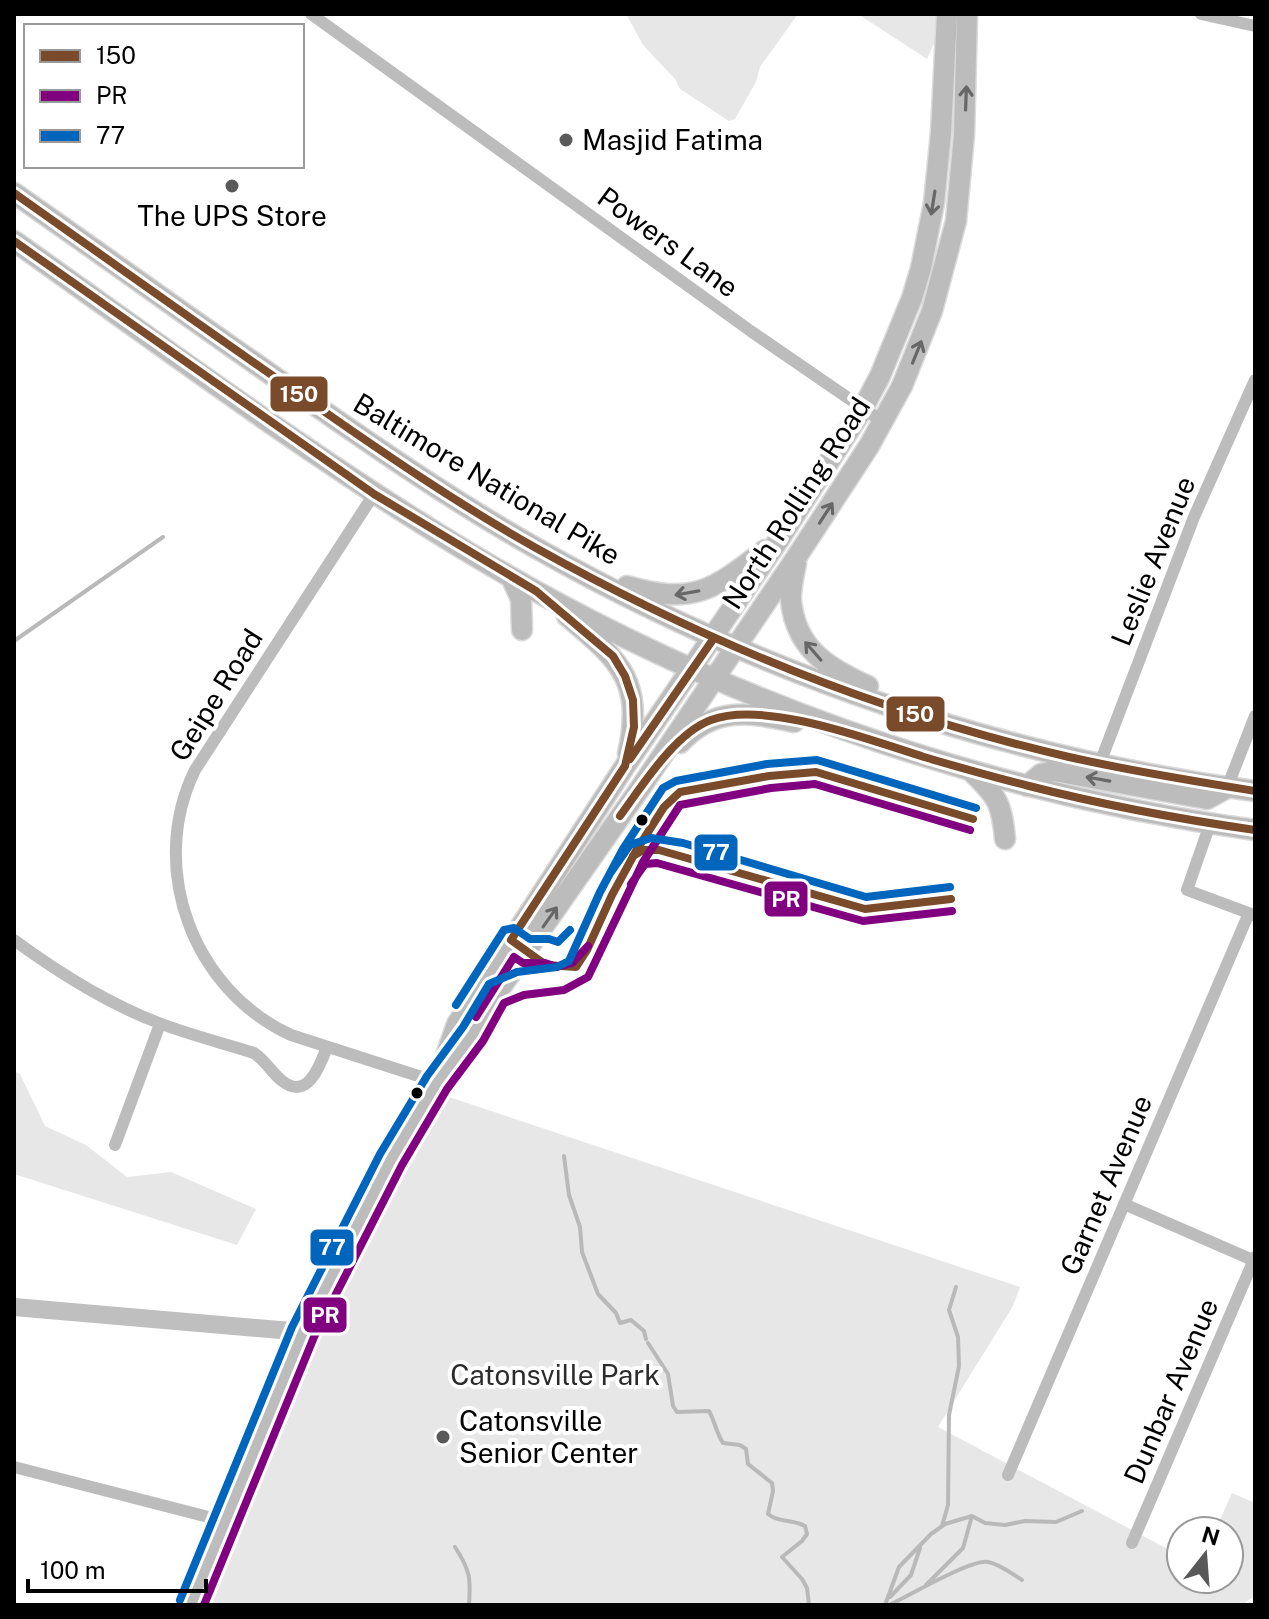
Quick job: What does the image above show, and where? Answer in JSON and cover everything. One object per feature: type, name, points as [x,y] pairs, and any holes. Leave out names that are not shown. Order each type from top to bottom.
[{"type":"main road","name":"North Rolling Road","points":[[437,1082],[457,1024],[625,766],[778,541],[862,410],[894,345],[921,268],[934,203],[947,14]]},
{"type":"main road","name":"North Rolling Road","points":[[191,1605],[303,1332],[391,1159],[437,1082],[473,1034],[526,951],[736,648],[883,422],[916,353],[951,244],[964,135],[967,14]]},
{"type":"main road","name":"Baltimore National Pike","points":[[14,193],[372,445],[478,513],[579,572],[714,638],[872,700],[982,734],[1100,763],[1255,791]]},
{"type":"main road","points":[[14,241],[374,494],[536,591],[693,668],[779,706],[970,771],[1210,824],[1255,830]]},
{"type":"main road","points":[[579,572],[658,594],[683,596],[720,582],[778,541]]},
{"type":"main road","points":[[796,558],[791,598],[795,617],[809,649],[846,676],[982,734]]},
{"type":"main road","points":[[511,577],[521,599],[522,630]]},
{"type":"main road","points":[[536,591],[600,642],[625,676],[634,714],[625,766]]},
{"type":"main road","points":[[638,792],[695,729],[710,720],[728,715],[762,715],[861,736]]},
{"type":"main road","points":[[970,771],[994,794],[1002,808],[1005,839]]},
{"type":"main road","points":[[1027,786],[1041,774],[1054,771],[1207,799],[1227,788]]},
{"type":"street","name":"Powers Lane","points":[[311,14],[862,410],[883,422]]},
{"type":"street","points":[[1201,14],[1255,26]]},
{"type":"street","name":"Leslie Avenue","points":[[1100,763],[1194,517],[1255,380]]},
{"type":"street","name":"Geipe Road","points":[[374,494],[195,770],[187,787],[175,847],[176,876],[181,905],[201,954],[250,1011],[271,1026],[437,1082]]},
{"type":"street","points":[[1227,788],[1255,716]]},
{"type":"street","points":[[1210,824],[1187,890],[1252,914]]},
{"type":"street","name":"Garnet Avenue","points":[[1008,1475],[1252,914]]},
{"type":"street","points":[[14,940],[68,978],[122,1007],[160,1024],[254,1053],[264,1059],[279,1080],[295,1087],[311,1082],[327,1047]]},
{"type":"street","points":[[115,1145],[160,1024]]},
{"type":"street","points":[[1124,1204],[1255,1259]]},
{"type":"street","name":"Dunbar Avenue","points":[[1132,1543],[1255,1259]]},
{"type":"street","points":[[14,1307],[303,1332]]},
{"type":"street","points":[[14,1467],[224,1521]]},
{"type":"green space","points":[[626,14],[798,14],[760,67],[756,82],[735,119],[729,121],[680,89],[675,79],[643,45]]},
{"type":"green space","points":[[858,14],[937,14],[936,39],[927,59]]},
{"type":"green space","points":[[14,1071],[20,1074],[45,1126],[86,1145],[127,1177],[171,1172],[256,1209],[237,1245],[14,1174]]},
{"type":"green space","name":"Catonsville Park","points":[[449,1097],[1020,1287],[1013,1306],[938,1427],[1165,1548],[1165,1595],[1245,1595],[1245,1515],[1222,1515],[1232,1493],[1255,1503],[1255,1596],[1241,1605],[196,1605],[294,1371]]},
{"type":"waterway","points":[[14,641],[163,537]]},
{"type":"waterway","points":[[564,1156],[569,1195],[580,1227],[582,1252],[598,1294],[616,1313],[620,1323],[631,1320],[644,1331],[646,1339]]},
{"type":"waterway","points":[[942,1526],[948,1505],[949,1415],[959,1366],[958,1337],[949,1310],[956,1287]]},
{"type":"waterway","points":[[648,1343],[668,1374],[673,1406],[677,1412],[709,1411],[723,1443],[746,1449],[748,1464],[772,1483],[768,1514],[805,1526],[807,1534],[802,1541],[782,1557],[802,1579],[807,1588],[809,1605]]},
{"type":"waterway","points":[[885,1605],[899,1567],[945,1524],[972,1516],[985,1523],[1005,1525],[1025,1521],[1056,1522],[1082,1511]]},
{"type":"waterway","points":[[926,1585],[963,1548],[972,1516]]},
{"type":"waterway","points":[[455,1547],[468,1574],[469,1605]]},
{"type":"waterway","points":[[890,1597],[911,1575],[920,1548]]},
{"type":"waterway","points":[[889,1605],[954,1572],[980,1563],[997,1565],[1022,1580]]},
{"type":"transit line","name":"150","points":[[14,193],[422,478],[536,548],[663,614],[795,671],[930,719],[1092,762],[1255,791]]},
{"type":"transit line","name":"150","points":[[14,241],[374,494],[536,591],[613,656],[625,676],[633,700],[634,727],[625,766],[511,940]]},
{"type":"transit line","name":"150","points":[[630,759],[714,638]]},
{"type":"transit line","name":"150","points":[[620,816],[660,762],[685,736],[711,720],[733,715],[759,715],[818,725],[1057,793],[1255,830]]},
{"type":"transit line","name":"77","points":[[180,1600],[292,1327],[380,1154],[427,1076],[463,1027],[489,984],[517,972],[557,967],[569,961],[623,849],[663,788],[676,781],[767,764],[817,760],[976,808]]},
{"type":"transit line","name":"150","points":[[511,940],[546,965],[576,967],[636,851],[664,807],[680,792],[769,776],[816,772],[973,819]]},
{"type":"transit line","name":"PR","points":[[204,1605],[314,1337],[402,1165],[447,1089],[483,1041],[504,1003],[524,995],[564,990],[588,977],[643,862],[680,805],[771,788],[815,784],[970,830]]},
{"type":"transit line","name":"77","points":[[611,872],[630,845],[651,838],[683,843],[866,897],[950,887]]},
{"type":"transit line","name":"150","points":[[633,856],[643,850],[659,850],[865,909],[951,899]]},
{"type":"transit line","name":"PR","points":[[631,884],[645,864],[657,863],[863,921],[952,911]]},
{"type":"transit line","name":"77","points":[[456,1005],[504,930],[514,928],[530,939],[558,942],[570,930]]},
{"type":"transit line","name":"PR","points":[[476,1017],[514,957],[523,963],[545,963],[557,967],[572,963],[588,946]]},
{"type":"place","name":"Masjid Fatima","points":[[566,140]]},
{"type":"place","name":"The UPS Store","points":[[232,186]]},
{"type":"place","name":"Catonsville Senior Center","points":[[443,1437]]}]
